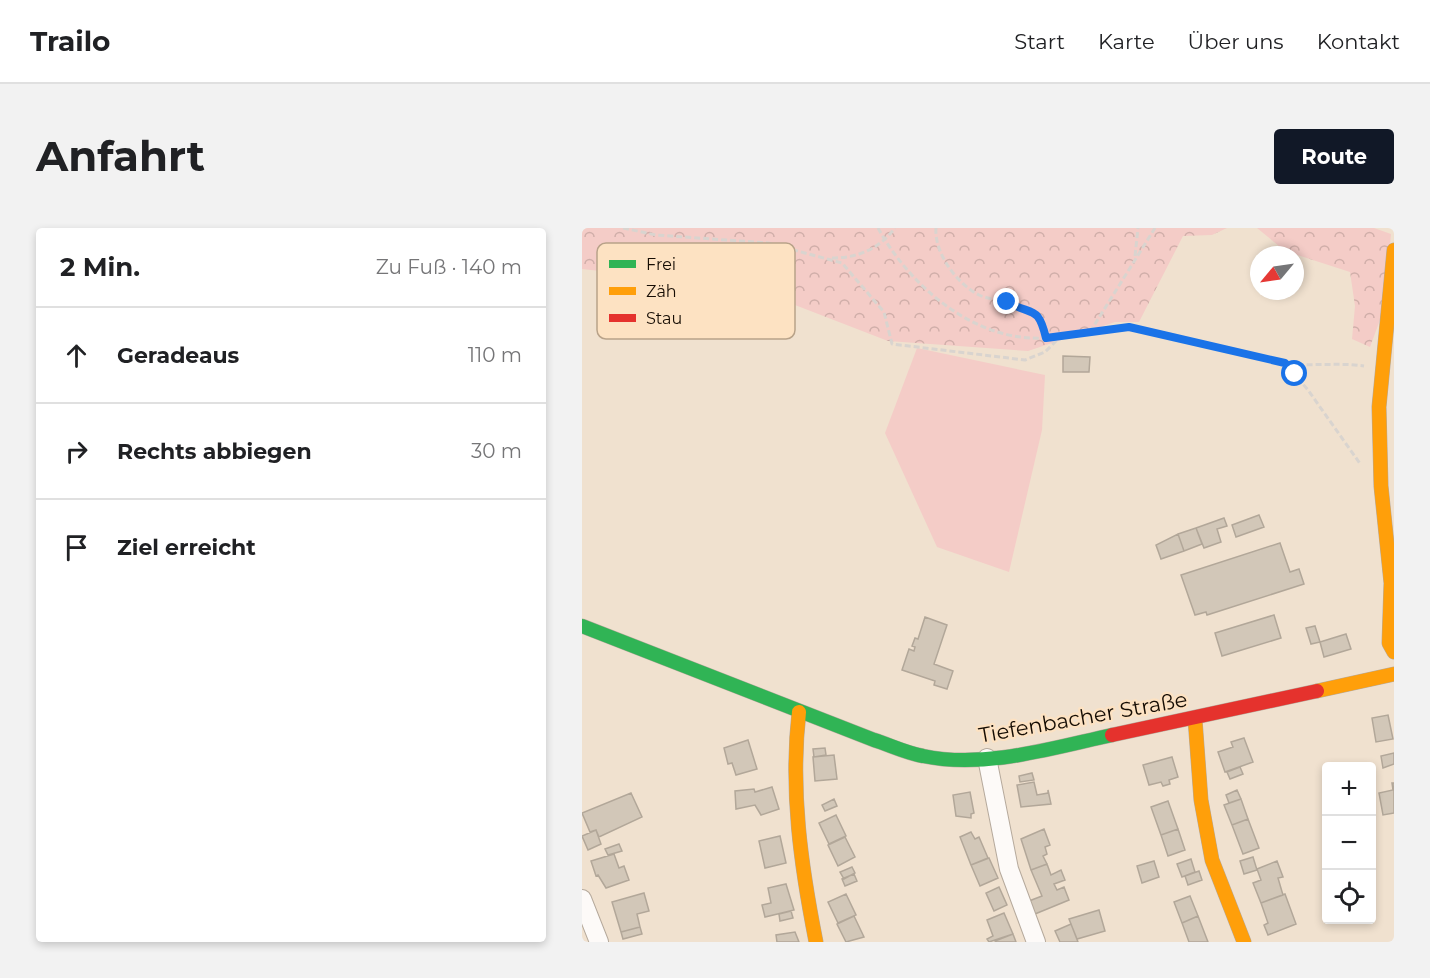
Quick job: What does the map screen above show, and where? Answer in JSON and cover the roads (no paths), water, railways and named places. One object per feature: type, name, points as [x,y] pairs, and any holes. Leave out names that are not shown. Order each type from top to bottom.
[{"type":"street","points":[[1394,250],[1380,369],[1380,468],[1392,587],[1389,643],[1394,652]]},
{"type":"street","name":"Tiefenbacher Straße","points":[[582,627],[798,712],[924,756],[987,758],[1013,756],[1195,719],[1394,674]]},
{"type":"street","points":[[798,712],[794,741],[796,803],[816,942]]},
{"type":"street","points":[[1195,719],[1201,800],[1212,860],[1244,942]]},
{"type":"street","points":[[987,758],[1009,869],[1036,942]]},
{"type":"street","points":[[582,899],[599,942]]}]
